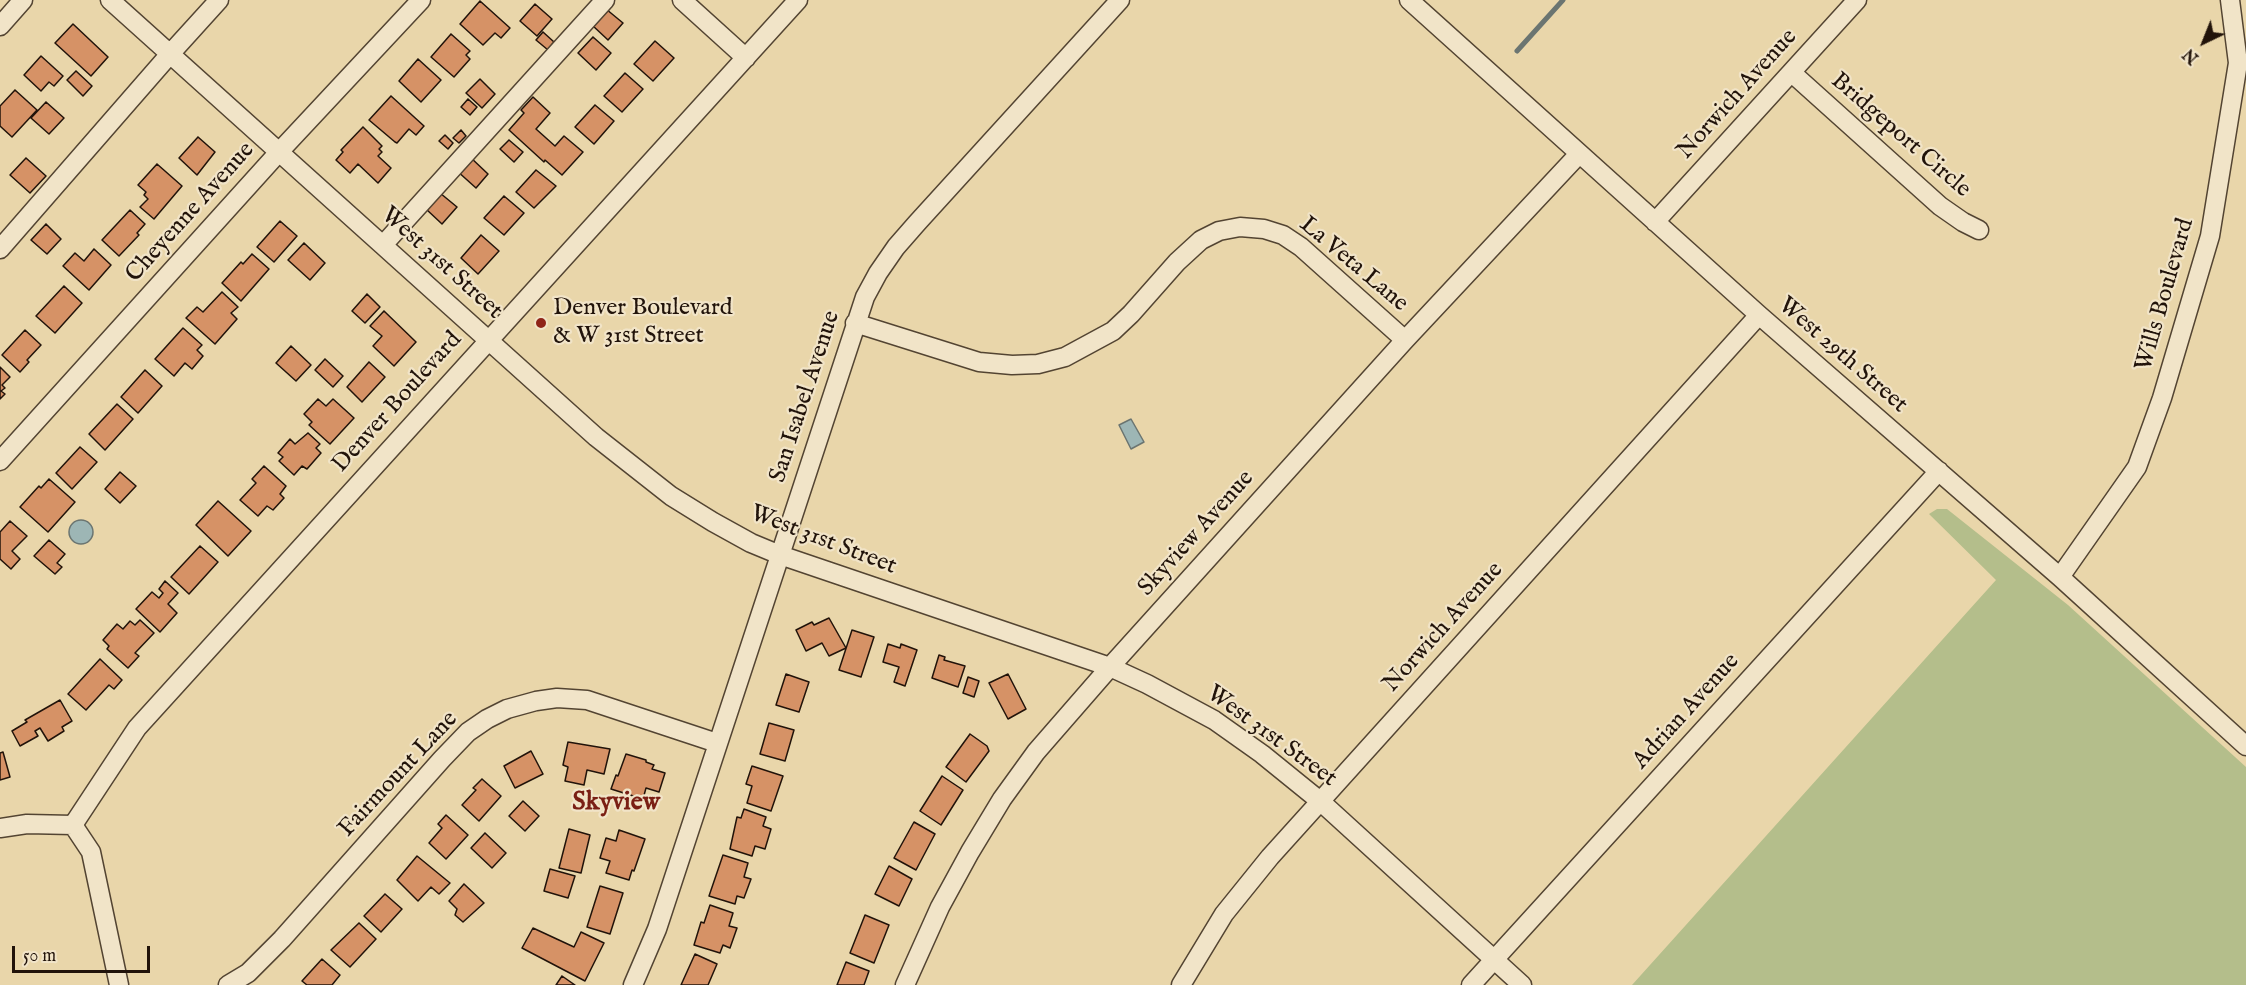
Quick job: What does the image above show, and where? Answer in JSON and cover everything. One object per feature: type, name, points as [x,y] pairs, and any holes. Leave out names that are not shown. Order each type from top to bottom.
[{"type":"street","points":[[0,26],[23,0]]},
{"type":"street","name":"West 31st Street","points":[[110,0],[596,437],[663,490],[751,543],[780,555],[1110,667],[1214,720],[1262,754],[1320,801],[1522,985]]},
{"type":"street","points":[[0,249],[219,0]]},
{"type":"street","name":"Cheyenne Avenue","points":[[0,460],[279,152],[421,0]]},
{"type":"street","points":[[383,244],[605,0]]},
{"type":"street","points":[[682,0],[746,58]]},
{"type":"street","name":"Denver Boulevard","points":[[73,825],[137,728],[798,0]]},
{"type":"street","name":"San Isabel Avenue","points":[[633,985],[657,928],[865,297],[878,273],[896,248],[1120,0]]},
{"type":"street","name":"West 29th Street","points":[[1409,0],[1759,315],[2060,577],[2246,746]]},
{"type":"street","name":"Norwich Avenue","points":[[1655,222],[1857,0]]},
{"type":"street","name":"Wills Boulevard","points":[[2060,577],[2137,467],[2162,398],[2210,236],[2238,63],[2230,0]]},
{"type":"street","name":"Bridgeport Circle","points":[[1792,73],[1940,206],[1979,230]]},
{"type":"street","name":"Skyview Avenue","points":[[905,985],[940,907],[970,852],[1002,799],[1036,752],[1405,340],[1579,154]]},
{"type":"street","name":"La Veta Lane","points":[[855,323],[979,362],[1012,365],[1038,364],[1065,357],[1113,331],[1177,262],[1202,240],[1219,231],[1240,227],[1264,229],[1283,235],[1301,247],[1405,340]]},
{"type":"street","name":"Norwich Avenue","points":[[1181,985],[1224,914],[1320,801],[1759,315]]},
{"type":"street","name":"Adrian Avenue","points":[[1471,985],[1939,471]]},
{"type":"street","name":"Fairmount Lane","points":[[228,985],[248,972],[282,939],[468,732],[507,709],[536,700],[557,698],[587,700],[717,743]]},
{"type":"street","points":[[0,828],[27,824],[73,825],[91,852],[119,985]]},
{"type":"green space","points":[[1937,509],[1947,509],[2068,605],[2246,767],[2246,985],[1632,985],[1996,580],[1929,514]]},
{"type":"water","points":[[1131,419],[1144,442],[1131,449],[1119,425]]},
{"type":"water","points":[[81,520],[89,524],[93,532],[89,540],[81,544],[73,540],[69,532],[73,524]]},
{"type":"building","points":[[480,1],[510,28],[501,38],[495,33],[483,45],[460,24]]},
{"type":"building","points":[[535,4],[552,19],[537,36],[520,21]]},
{"type":"building","points":[[606,9],[623,23],[608,40],[592,25]]},
{"type":"building","points":[[73,24],[108,57],[91,76],[55,43]]},
{"type":"building","points":[[543,32],[554,42],[548,50],[536,40]]},
{"type":"building","points":[[451,34],[470,51],[466,55],[470,59],[454,77],[431,57]]},
{"type":"building","points":[[593,37],[611,53],[596,70],[578,53]]},
{"type":"building","points":[[655,41],[674,58],[653,81],[634,64]]},
{"type":"building","points":[[41,56],[63,76],[54,86],[49,82],[41,91],[24,75]]},
{"type":"building","points":[[418,59],[441,80],[421,102],[399,81]]},
{"type":"building","points":[[76,71],[92,86],[83,96],[67,80]]},
{"type":"building","points":[[625,73],[643,89],[622,112],[604,96]]},
{"type":"building","points":[[480,79],[495,94],[482,108],[466,93]]},
{"type":"building","points":[[15,90],[37,110],[12,137],[0,126],[0,106]]},
{"type":"building","points":[[391,96],[424,126],[416,135],[409,129],[397,143],[369,120]]},
{"type":"building","points":[[533,97],[550,113],[536,129],[555,146],[564,136],[583,152],[562,175],[509,130],[524,113],[521,110]]},
{"type":"building","points":[[468,99],[477,107],[470,115],[461,107]]},
{"type":"building","points":[[46,102],[64,118],[49,134],[31,118]]},
{"type":"building","points":[[595,105],[614,121],[594,144],[575,127]]},
{"type":"building","points":[[363,127],[382,146],[379,149],[382,152],[378,156],[391,168],[378,183],[358,164],[350,173],[336,160],[343,152],[341,150]]},
{"type":"building","points":[[461,130],[466,136],[459,143],[453,138]]},
{"type":"building","points":[[445,135],[453,143],[448,149],[439,141]]},
{"type":"building","points":[[198,137],[215,152],[197,175],[179,158]]},
{"type":"building","points":[[509,140],[523,152],[514,162],[500,149]]},
{"type":"building","points":[[469,156],[488,174],[476,188],[456,170]]},
{"type":"building","points":[[26,158],[46,176],[30,193],[10,175]]},
{"type":"building","points":[[157,164],[182,186],[154,219],[140,207],[148,199],[144,195],[146,192],[138,185]]},
{"type":"building","points":[[536,170],[556,186],[534,208],[516,192]]},
{"type":"building","points":[[440,193],[457,207],[442,224],[426,209]]},
{"type":"building","points":[[504,196],[524,213],[504,235],[484,218]]},
{"type":"building","points":[[130,210],[145,224],[137,233],[139,235],[119,256],[102,240]]},
{"type":"building","points":[[280,221],[297,236],[274,262],[257,247]]},
{"type":"building","points":[[46,224],[61,239],[47,254],[31,240]]},
{"type":"building","points":[[481,235],[499,251],[478,274],[461,258]]},
{"type":"building","points":[[304,243],[325,263],[310,280],[288,260]]},
{"type":"building","points":[[94,249],[111,265],[89,290],[63,266],[75,253],[84,261]]},
{"type":"building","points":[[252,254],[269,269],[241,301],[222,283],[241,262],[243,264]]},
{"type":"building","points":[[64,286],[82,303],[55,333],[36,316]]},
{"type":"building","points":[[222,292],[238,307],[231,313],[237,319],[215,344],[186,318],[197,307],[203,312]]},
{"type":"building","points":[[367,294],[380,307],[365,323],[352,311]]},
{"type":"building","points":[[384,311],[416,342],[394,366],[373,346],[382,336],[370,326]]},
{"type":"building","points":[[183,328],[202,345],[197,350],[203,356],[192,369],[185,363],[174,376],[155,359]]},
{"type":"building","points":[[25,330],[41,345],[27,360],[29,362],[20,372],[2,355]]},
{"type":"building","points":[[291,346],[311,365],[296,381],[276,363]]},
{"type":"building","points":[[325,359],[343,376],[333,387],[315,370]]},
{"type":"building","points":[[369,362],[385,377],[362,402],[347,387]]},
{"type":"building","points":[[0,367],[10,377],[2,385],[5,388],[1,391],[5,394],[0,399]]},
{"type":"building","points":[[145,370],[162,386],[138,413],[121,397]]},
{"type":"building","points":[[318,399],[326,406],[333,399],[354,418],[330,444],[309,425],[312,422],[304,414]]},
{"type":"building","points":[[117,404],[133,419],[105,450],[89,434]]},
{"type":"building","points":[[308,433],[320,444],[316,448],[321,453],[307,469],[302,466],[294,475],[279,461],[283,457],[278,453],[290,439],[295,444]]},
{"type":"building","points":[[80,447],[97,462],[72,489],[56,473]]},
{"type":"building","points":[[264,466],[286,486],[280,494],[284,498],[273,510],[267,506],[258,516],[240,500],[256,483],[252,479]]},
{"type":"building","points":[[120,472],[136,486],[120,503],[105,489]]},
{"type":"building","points":[[49,479],[75,502],[48,532],[20,507],[39,486],[41,488]]},
{"type":"building","points":[[218,501],[251,531],[228,556],[196,525]]},
{"type":"building","points":[[10,521],[27,536],[12,551],[20,559],[11,569],[0,559],[0,532]]},
{"type":"building","points":[[49,540],[65,554],[57,563],[62,567],[55,574],[34,556]]},
{"type":"building","points":[[200,546],[218,562],[189,594],[171,577]]},
{"type":"building","points":[[165,581],[178,593],[168,604],[177,613],[160,632],[136,609],[152,592],[159,598],[163,593],[159,589]]},
{"type":"building","points":[[829,618],[846,648],[829,656],[822,643],[806,651],[796,630],[812,622],[814,625]]},
{"type":"building","points":[[140,620],[154,633],[135,653],[139,656],[128,668],[107,649],[109,646],[103,640],[117,624],[123,629],[130,621],[135,625]]},
{"type":"building","points":[[852,630],[874,637],[861,677],[839,670]]},
{"type":"building","points":[[888,644],[900,648],[901,644],[917,650],[905,686],[894,682],[899,667],[883,662]]},
{"type":"building","points":[[939,655],[945,657],[944,660],[965,666],[958,687],[932,678]]},
{"type":"building","points":[[100,659],[122,680],[114,689],[109,685],[86,710],[68,694]]},
{"type":"building","points":[[786,674],[809,682],[799,712],[776,705]]},
{"type":"building","points":[[1008,674],[1026,709],[1008,719],[989,683]]},
{"type":"building","points":[[968,677],[979,681],[974,697],[963,693]]},
{"type":"building","points":[[60,700],[72,721],[62,727],[64,731],[48,741],[40,728],[35,731],[38,736],[20,746],[12,731],[27,722],[25,720]]},
{"type":"building","points":[[769,723],[794,730],[785,761],[760,754]]},
{"type":"building","points":[[970,734],[987,746],[989,751],[966,782],[946,767]]},
{"type":"building","points":[[568,742],[610,749],[604,774],[587,770],[584,785],[565,781],[568,767],[563,765]]},
{"type":"building","points":[[531,751],[543,774],[515,788],[504,766]]},
{"type":"building","points":[[3,752],[10,777],[0,780],[0,753]]},
{"type":"building","points":[[626,754],[646,760],[654,765],[652,769],[665,773],[659,792],[646,788],[643,799],[611,789]]},
{"type":"building","points":[[752,766],[783,776],[771,811],[747,803],[752,786],[746,784]]},
{"type":"building","points":[[942,776],[963,790],[941,825],[920,811]]},
{"type":"building","points":[[482,779],[501,796],[479,821],[462,805],[476,790],[473,788]]},
{"type":"building","points":[[523,801],[539,816],[525,831],[509,816]]},
{"type":"building","points":[[744,809],[766,817],[763,826],[771,829],[765,849],[755,846],[752,856],[730,849],[737,817],[741,818]]},
{"type":"building","points":[[446,815],[468,835],[446,859],[429,843],[442,828],[438,824]]},
{"type":"building","points":[[914,822],[935,834],[916,870],[894,858]]},
{"type":"building","points":[[569,829],[590,835],[581,873],[559,868]]},
{"type":"building","points":[[619,830],[645,839],[629,880],[606,873],[610,861],[600,858],[606,838],[616,841]]},
{"type":"building","points":[[485,833],[506,853],[492,868],[471,848]]},
{"type":"building","points":[[723,855],[748,863],[744,877],[751,879],[744,898],[737,896],[735,904],[709,896]]},
{"type":"building","points":[[417,856],[450,883],[439,894],[431,887],[418,901],[397,880]]},
{"type":"building","points":[[889,866],[912,879],[899,906],[875,894]]},
{"type":"building","points":[[550,869],[575,876],[568,898],[544,891]]},
{"type":"building","points":[[464,884],[484,903],[463,922],[455,915],[457,909],[449,901]]},
{"type":"building","points":[[600,886],[623,893],[610,934],[587,927]]},
{"type":"building","points":[[385,894],[402,909],[381,932],[364,916]]},
{"type":"building","points":[[710,905],[733,913],[729,926],[737,928],[730,948],[723,945],[720,953],[694,945],[701,922],[704,923]]},
{"type":"building","points":[[865,915],[889,925],[874,963],[850,953]]},
{"type":"building","points":[[359,923],[376,939],[350,967],[331,950]]},
{"type":"building","points":[[533,928],[574,947],[581,932],[604,943],[585,981],[522,948]]},
{"type":"building","points":[[695,954],[717,964],[708,985],[681,985]]},
{"type":"building","points":[[322,959],[340,975],[332,985],[307,985],[302,981]]},
{"type":"building","points":[[846,962],[869,971],[864,985],[837,985]]},
{"type":"building","points":[[562,976],[575,985],[556,985]]},
{"type":"waterway","points":[[1517,51],[1563,0]]},
{"type":"place","name":"Denver Boulevard & W 31st Street","points":[[541,323]]},
{"type":"district","name":"Skyview","points":[[616,804]]}]
